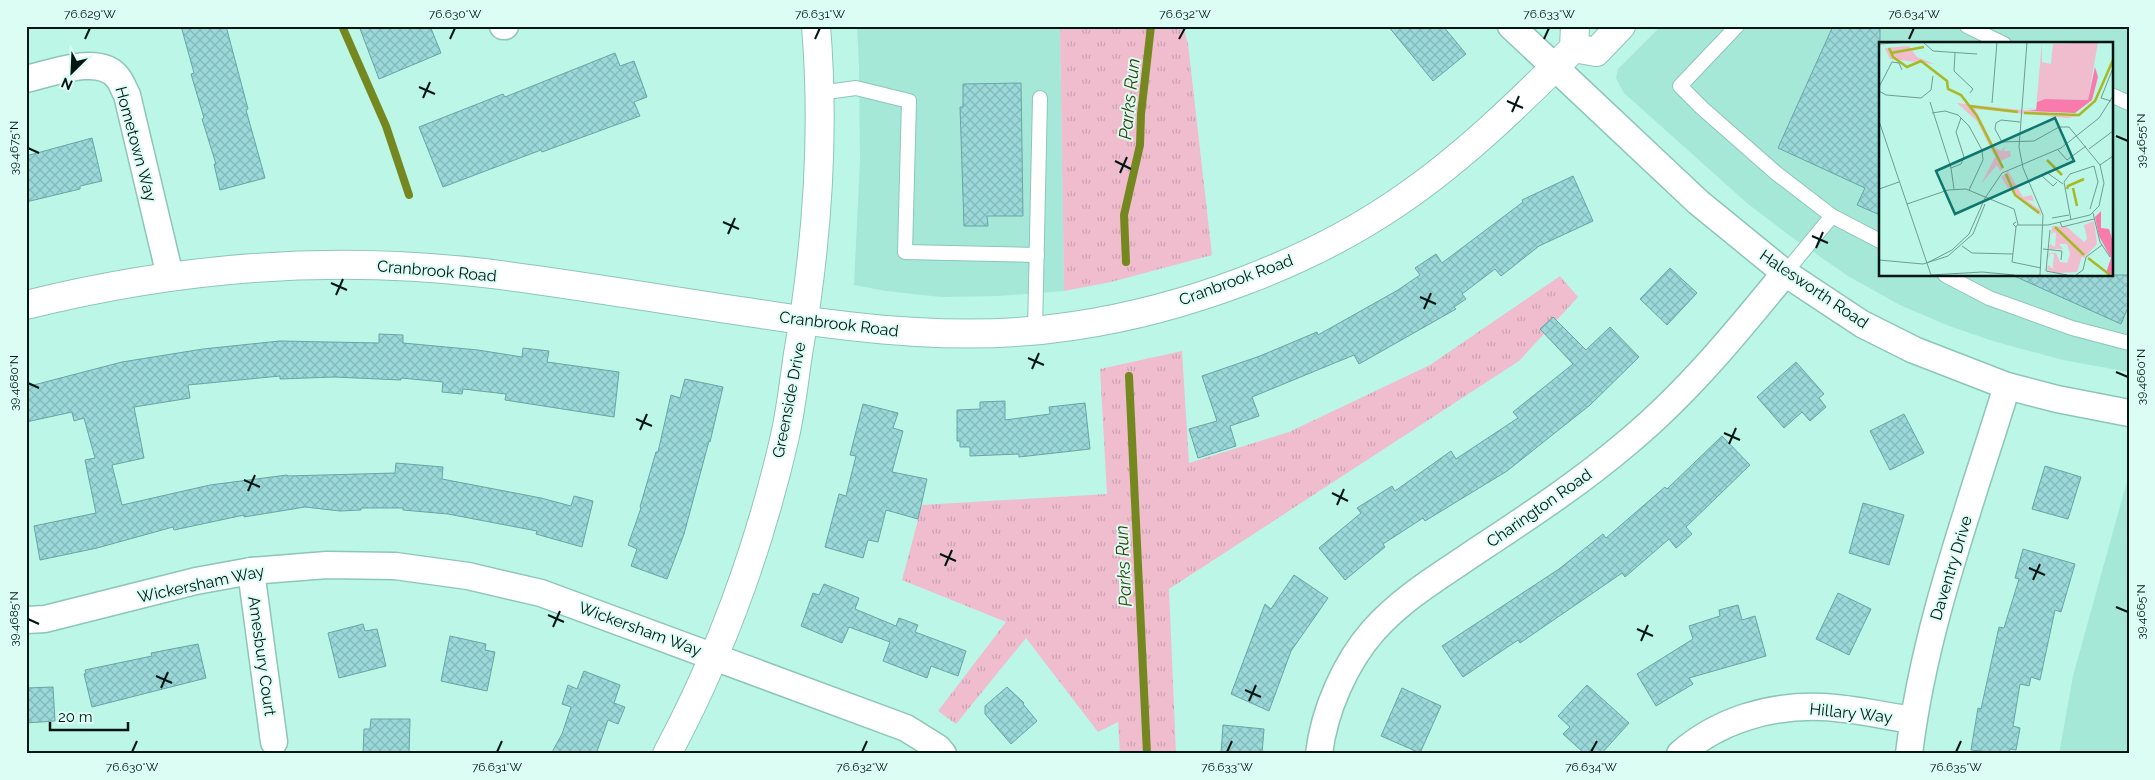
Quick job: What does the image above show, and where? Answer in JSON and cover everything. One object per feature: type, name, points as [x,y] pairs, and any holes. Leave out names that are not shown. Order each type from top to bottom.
[{"type":"street","name":"Greenside Drive","points":[[667,754],[714,656],[739,590],[765,510],[785,435],[804,321],[815,228],[819,94],[816,26]]},
{"type":"street","name":"Halesworth Road","points":[[1511,26],[1698,202],[1785,273],[1862,324],[1914,350],[2007,386],[2057,399],[2129,413]]},
{"type":"street","name":"Cranbrook Road","points":[[26,305],[170,276],[326,264],[435,268],[486,274],[804,321],[893,331],[936,333],[1035,330],[1102,322],[1170,305],[1229,285],[1313,251],[1380,214],[1433,177],[1508,113],[1554,68],[1574,37],[1596,52],[1621,26]]},
{"type":"street","name":"Hometown Way","points":[[26,79],[88,64],[103,68],[118,76],[127,95],[170,276]]},
{"type":"street","name":"Charington Road","points":[[1319,754],[1322,734],[1336,695],[1352,660],[1374,630],[1410,596],[1578,483],[1630,440],[1685,388],[1732,337],[1785,273]]},
{"type":"street","name":"Daventry Drive","points":[[1909,754],[1913,720],[1934,625],[2007,386]]},
{"type":"street","name":"Wickersham Way","points":[[26,620],[46,619],[196,582],[251,571],[327,565],[395,566],[468,576],[541,593],[714,656],[906,728],[938,748],[943,754]]},
{"type":"street","name":"Amesbury Court","points":[[251,571],[274,742]]},
{"type":"street","name":"Hillary Way","points":[[1680,754],[1694,742],[1730,722],[1774,710],[1823,707],[1913,720]]},
{"type":"lane","points":[[1737,26],[1680,86],[1776,174],[1832,216],[1879,240]]},
{"type":"lane","points":[[1967,26],[2000,42]]},
{"type":"lane","points":[[819,94],[856,88],[909,101],[905,252],[1037,256]]},
{"type":"lane","points":[[2112,95],[2129,102]]},
{"type":"lane","points":[[1035,330],[1040,98]]},
{"type":"lane","points":[[1785,273],[1832,216]]},
{"type":"lane","points":[[1947,276],[1989,298],[2072,328],[2129,343]]},
{"type":"shaded area","points":[[857,26],[1060,26],[1064,291],[999,296],[941,297],[886,291],[854,285],[860,160]]},
{"type":"shaded area","points":[[1661,26],[2129,26],[2129,372],[2063,360],[1993,341],[1949,326],[1900,305],[1848,276],[1748,204],[1624,93],[1616,78],[1618,69]]},
{"type":"shaded area","points":[[2129,474],[2129,754],[2059,754],[2073,676]]},
{"type":"green space","points":[[1060,26],[1183,26],[1188,44],[1212,255],[1111,282],[1064,291]]},
{"type":"green space","points":[[1560,276],[1578,297],[1519,361],[1169,589],[1176,754],[1120,754],[1118,722],[1098,732],[1026,638],[956,724],[938,711],[1006,622],[902,580],[922,505],[1107,494],[1100,369],[1182,351],[1189,463],[1289,432],[1430,365]]},
{"type":"building","points":[[181,26],[226,26],[248,109],[246,110],[265,178],[220,190],[214,164],[216,164],[202,119],[204,118],[191,74],[194,73]]},
{"type":"building","points":[[359,26],[430,26],[441,53],[379,79]]},
{"type":"building","points":[[1388,26],[1443,26],[1466,54],[1433,81]]},
{"type":"building","points":[[1833,26],[1880,26],[1879,215],[1857,205],[1865,188],[1778,148]]},
{"type":"building","points":[[615,53],[620,66],[634,61],[647,97],[634,102],[640,116],[542,152],[541,150],[443,187],[419,127],[503,94],[505,97]]},
{"type":"building","points":[[1021,83],[1023,216],[987,216],[988,226],[964,226],[960,107],[963,107],[963,84]]},
{"type":"building","points":[[92,138],[102,181],[80,186],[80,189],[26,202],[26,156]]},
{"type":"building","points":[[1573,176],[1593,221],[1539,246],[1501,276],[1495,269],[1462,294],[1466,299],[1454,307],[1456,309],[1359,364],[1354,355],[1252,397],[1259,416],[1230,426],[1236,446],[1198,458],[1189,429],[1217,421],[1202,376],[1260,356],[1317,332],[1318,335],[1398,290],[1420,275],[1415,268],[1436,254],[1442,263],[1523,202],[1522,200]]},
{"type":"building","points":[[1670,268],[1697,293],[1667,325],[1640,299]]},
{"type":"building","points":[[2129,275],[2129,305],[2121,324],[2014,276]]},
{"type":"building","points":[[1553,317],[1586,350],[1610,327],[1639,357],[1590,405],[1507,471],[1425,521],[1423,518],[1383,544],[1385,547],[1345,580],[1319,548],[1361,513],[1357,508],[1392,486],[1395,491],[1451,451],[1456,459],[1518,418],[1513,412],[1573,364],[1540,329]]},
{"type":"building","points":[[379,334],[403,335],[403,343],[478,350],[522,357],[523,348],[549,351],[547,362],[619,372],[614,417],[505,400],[506,394],[463,389],[462,394],[442,392],[443,382],[401,378],[401,380],[334,377],[280,379],[280,376],[188,385],[190,398],[134,407],[144,458],[112,465],[122,505],[210,485],[287,475],[395,473],[396,463],[443,467],[442,479],[541,498],[571,506],[574,496],[593,501],[582,547],[536,534],[537,531],[448,514],[403,510],[403,508],[361,508],[361,510],[340,511],[305,507],[244,517],[244,515],[174,530],[173,527],[97,548],[40,560],[34,526],[96,513],[85,460],[95,458],[84,418],[74,421],[72,412],[26,422],[26,387],[122,362],[203,349],[280,341],[379,343]]},
{"type":"building","points":[[1796,362],[1824,394],[1819,398],[1826,407],[1810,421],[1802,412],[1784,428],[1757,397]]},
{"type":"building","points":[[685,379],[723,387],[710,442],[684,534],[667,579],[631,566],[637,549],[628,545],[641,508],[656,452],[658,452],[671,395],[680,398]]},
{"type":"building","points":[[1005,401],[1005,420],[1050,414],[1049,407],[1085,403],[1090,449],[1019,457],[1019,454],[970,456],[970,447],[960,447],[960,441],[957,441],[957,410],[980,409],[980,402]]},
{"type":"building","points":[[863,404],[898,413],[893,428],[903,431],[892,472],[927,479],[918,519],[886,510],[878,542],[868,540],[863,558],[825,547],[839,494],[846,496],[856,456],[850,455]]},
{"type":"building","points":[[1904,414],[1924,453],[1890,470],[1870,431]]},
{"type":"building","points":[[1722,436],[1750,465],[1686,527],[1692,534],[1676,548],[1669,539],[1625,577],[1622,573],[1520,643],[1518,640],[1463,677],[1442,646],[1559,569],[1603,534],[1606,538],[1665,487],[1667,489]]},
{"type":"building","points":[[2045,466],[2081,477],[2068,519],[2032,509]]},
{"type":"building","points":[[1863,503],[1904,515],[1889,565],[1849,553]]},
{"type":"building","points":[[2023,549],[2075,564],[2061,612],[2055,610],[2040,680],[2031,677],[2029,686],[2020,684],[2013,726],[2020,728],[2016,750],[2010,749],[2009,754],[1971,750],[1978,708],[1981,709],[1999,627],[2004,628],[2019,579],[2015,578]]},
{"type":"building","points":[[1294,575],[1328,598],[1291,651],[1269,711],[1231,694],[1265,604],[1271,609]]},
{"type":"building","points":[[824,584],[859,598],[855,609],[896,626],[899,618],[918,625],[915,632],[966,651],[958,676],[931,666],[927,678],[883,661],[890,642],[849,627],[842,643],[801,626],[813,593],[819,595]]},
{"type":"building","points":[[1838,593],[1871,609],[1849,655],[1816,639]]},
{"type":"building","points":[[1738,605],[1742,620],[1755,616],[1766,656],[1689,678],[1693,684],[1656,706],[1637,674],[1693,639],[1689,626],[1720,616],[1719,610]]},
{"type":"building","points":[[363,624],[365,631],[377,629],[386,666],[339,678],[328,633]]},
{"type":"building","points":[[450,636],[486,644],[485,650],[495,652],[487,691],[441,681]]},
{"type":"building","points":[[198,644],[206,678],[92,707],[84,674],[86,673],[85,670],[152,656],[151,653]]},
{"type":"building","points":[[584,671],[620,685],[614,703],[625,707],[618,724],[608,720],[596,754],[551,754],[562,734],[571,707],[562,704],[568,685],[577,689]]},
{"type":"building","points":[[1587,685],[1629,723],[1601,754],[1585,754],[1563,734],[1570,727],[1558,716]]},
{"type":"building","points":[[53,687],[55,721],[26,723],[26,688]]},
{"type":"building","points":[[1007,687],[1024,703],[1037,721],[1011,744],[985,714],[985,706]]},
{"type":"building","points":[[1402,688],[1441,706],[1420,753],[1381,736]]},
{"type":"building","points":[[371,719],[410,719],[409,754],[363,754],[364,729],[370,729]]},
{"type":"building","points":[[1223,725],[1264,729],[1262,754],[1221,754]]},
{"type":"waterway","points":[[342,26],[386,126],[409,195]]},
{"type":"waterway","name":"Parks Run","points":[[1126,262],[1124,215],[1140,145],[1141,114],[1151,26]]},
{"type":"waterway","name":"Parks Run","points":[[1129,376],[1147,754]]}]
